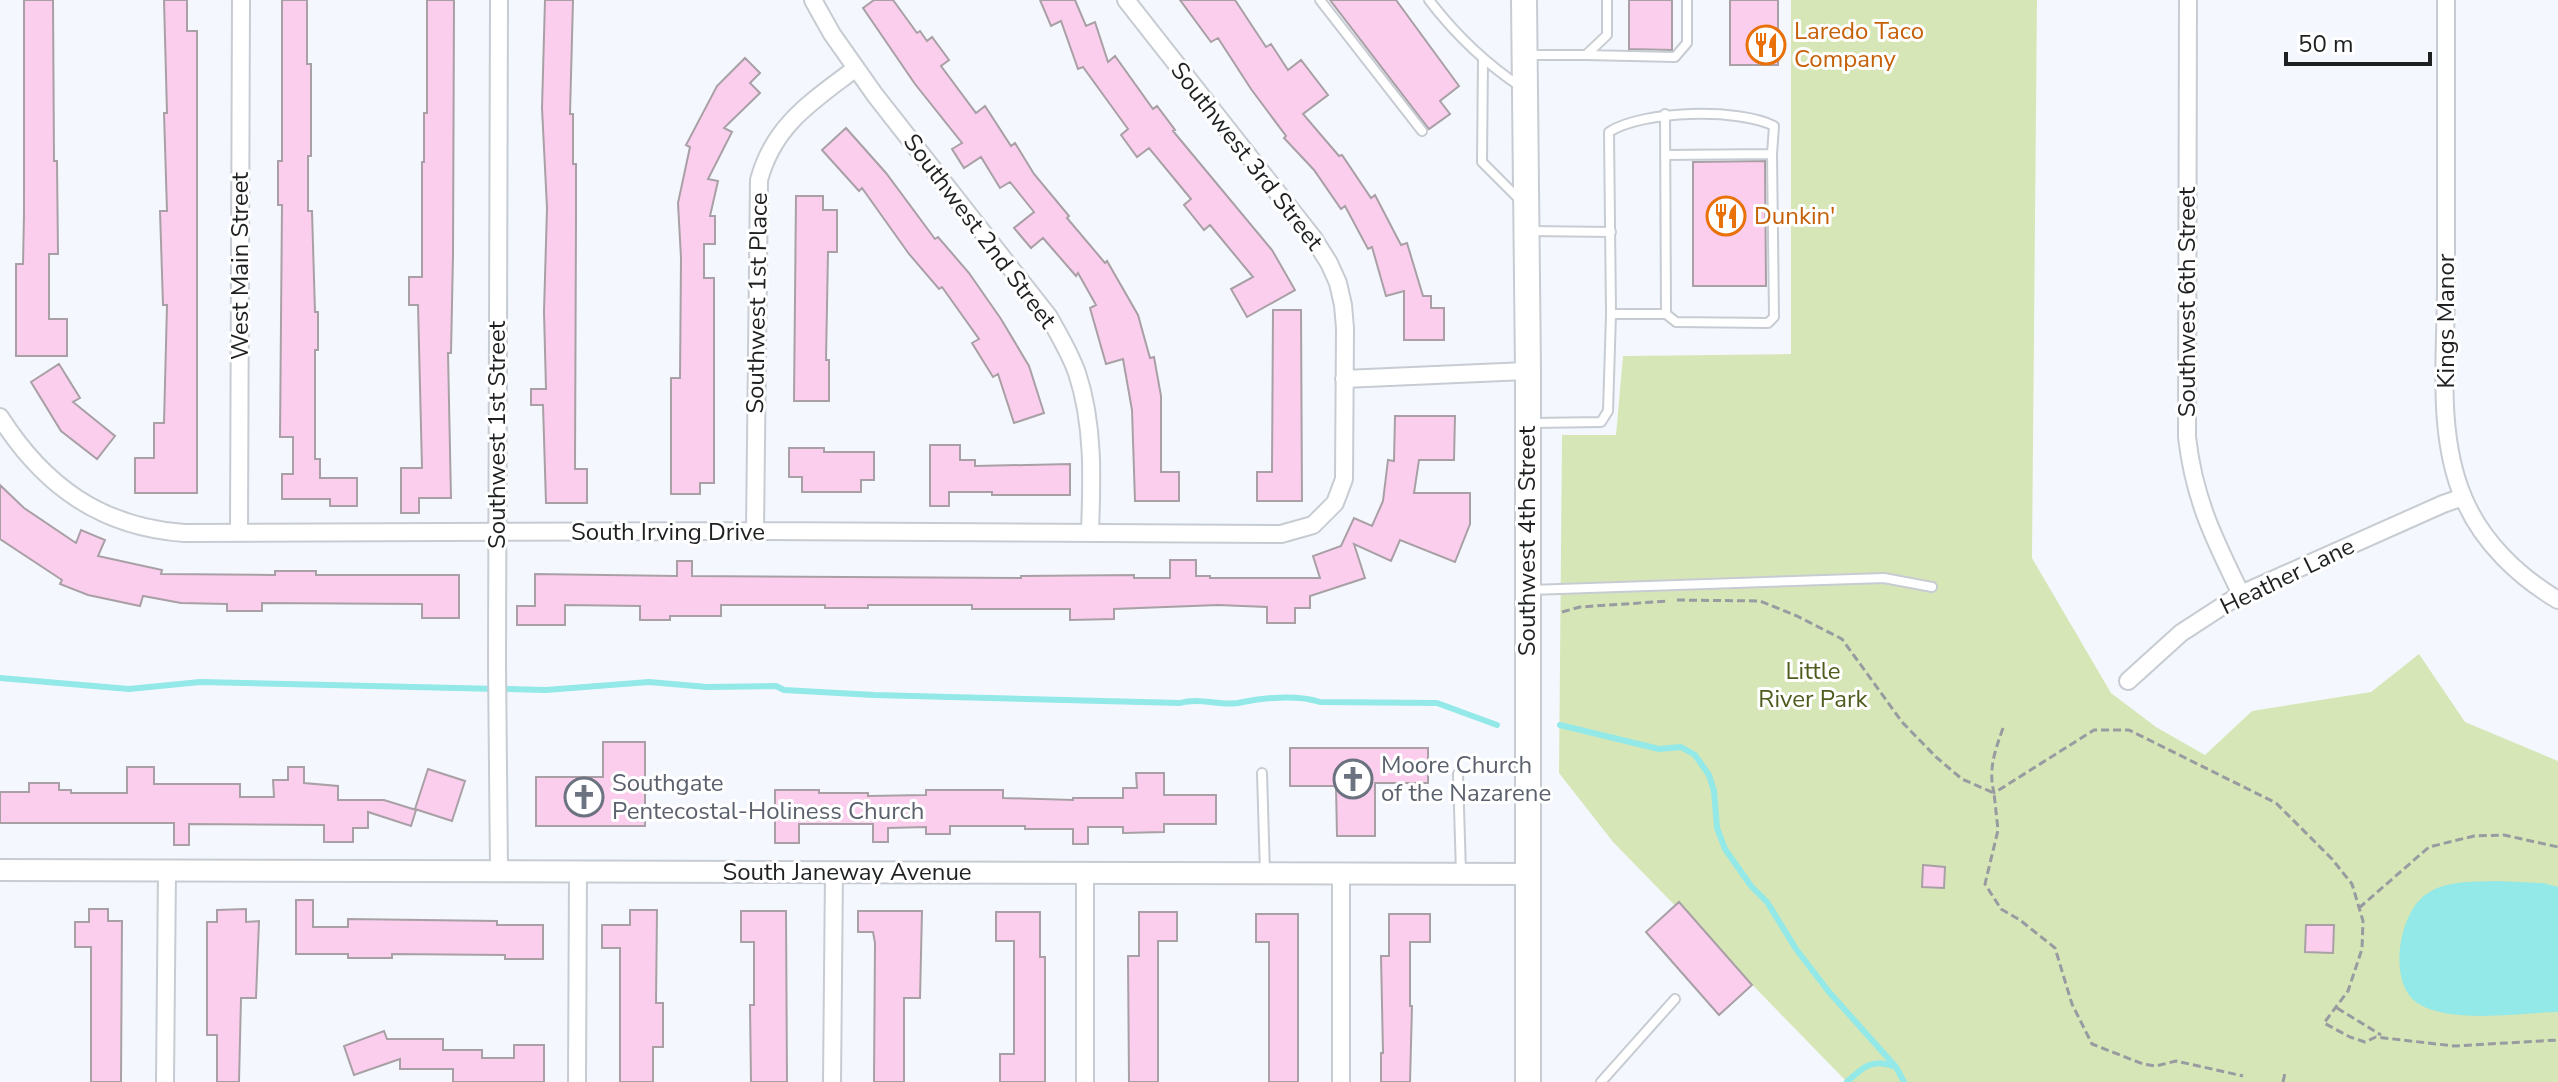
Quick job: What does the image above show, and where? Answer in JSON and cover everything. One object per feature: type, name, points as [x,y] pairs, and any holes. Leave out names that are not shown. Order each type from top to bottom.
[{"type":"main road","name":"Southwest 4th Street","points":[[1524,0],[1528,371],[1528,1082]]},
{"type":"street","name":"West Main Street","points":[[239,532],[241,0]]},
{"type":"street","name":"Southwest 1st Street","points":[[499,0],[499,871]]},
{"type":"street","name":"Southwest 2nd Street","points":[[813,0],[832,34],[875,95],[1049,317],[1067,349],[1082,389],[1089,429],[1090,532]]},
{"type":"street","name":"Southwest 3rd Street","points":[[1126,0],[1314,239],[1338,283],[1343,305],[1344,479],[1329,511]]},
{"type":"street","name":"Southwest 6th Street","points":[[2188,0],[2187,437],[2196,492],[2206,522],[2241,594]]},
{"type":"street","name":"Kings Manor","points":[[2446,0],[2446,406],[2449,438],[2463,497],[2495,548],[2522,576],[2558,600]]},
{"type":"street","name":"Southwest 1st Place","points":[[755,531],[759,180],[764,159],[779,134],[800,111],[856,68]]},
{"type":"street","points":[[1344,379],[1528,371]]},
{"type":"street","name":"South Irving Drive","points":[[0,417],[24,453],[72,496],[105,515],[152,530],[1281,534],[1301,531],[1329,511]]},
{"type":"street","name":"Heather Lane","points":[[2128,681],[2181,633],[2241,594],[2463,497]]},
{"type":"street","name":"South Janeway Avenue","points":[[0,870],[1527,874]]},
{"type":"street","points":[[165,1082],[167,870]]},
{"type":"street","points":[[577,1082],[578,871]]},
{"type":"street","points":[[832,1082],[834,872]]},
{"type":"street","points":[[1085,873],[1085,1082]]},
{"type":"street","points":[[1341,874],[1341,1082]]},
{"type":"lane","points":[[1320,0],[1422,131]]},
{"type":"lane","points":[[1429,0],[1448,25],[1483,59],[1525,90]]},
{"type":"lane","points":[[1586,55],[1607,35],[1607,0]]},
{"type":"lane","points":[[1525,55],[1675,57],[1687,43],[1687,0]]},
{"type":"lane","points":[[1483,59],[1482,162],[1526,205]]},
{"type":"lane","points":[[1665,114],[1666,314]]},
{"type":"lane","points":[[1527,423],[1601,422],[1608,411],[1611,314],[1609,132],[1622,123],[1665,114],[1759,118],[1774,126],[1774,317],[1768,323],[1676,322],[1666,314],[1611,314]]},
{"type":"lane","points":[[1665,155],[1772,154]]},
{"type":"lane","points":[[1526,231],[1611,232]]},
{"type":"lane","points":[[1526,590],[1884,578],[1932,587]]},
{"type":"lane","points":[[1262,773],[1265,874]]},
{"type":"lane","points":[[1458,774],[1461,874]]},
{"type":"lane","points":[[1601,1082],[1675,999]]},
{"type":"path","points":[[1562,612],[1580,607],[1673,600],[1760,601],[1797,616],[1842,639],[1902,722],[1936,757],[1962,779],[1994,793]]},
{"type":"path","points":[[2003,728],[1992,759],[1990,779],[1998,830],[1985,884],[2001,909],[2055,948],[2072,1004],[2092,1044],[2132,1061],[2156,1066],[2176,1061],[2243,1076]]},
{"type":"path","points":[[1994,793],[2094,730],[2129,730],[2276,803],[2332,859],[2352,884],[2363,921],[2362,949],[2348,991],[2324,1023],[2365,1042],[2370,1038],[2385,1037],[2454,1046],[2558,1040]]},
{"type":"path","points":[[2359,909],[2429,847],[2474,836],[2504,835],[2558,847]]},
{"type":"path","points":[[2336,1007],[2385,1037]]},
{"type":"path","points":[[2283,1082],[2285,1073]]},
{"type":"green space","name":"Little River Park","points":[[1791,0],[2037,0],[2032,558],[2111,693],[2156,727],[2205,755],[2252,711],[2371,692],[2419,654],[2465,722],[2558,761],[2558,1082],[1847,1082],[1613,842],[1559,773],[1562,435],[1616,435],[1623,356],[1791,354]]},
{"type":"water","points":[[2496,881],[2543,883],[2558,887],[2558,1012],[2467,1016],[2433,1010],[2419,1004],[2409,995],[2400,966],[2403,933],[2416,905],[2425,895],[2441,887]]},
{"type":"building","points":[[24,0],[53,0],[58,254],[49,254],[49,319],[67,319],[67,356],[16,356],[16,264],[23,264]]},
{"type":"building","points":[[164,0],[187,0],[187,31],[197,31],[197,493],[135,493],[135,458],[154,458],[154,423],[164,423],[167,305],[163,305],[160,211],[167,211]]},
{"type":"building","points":[[282,0],[307,0],[307,64],[311,64],[308,211],[312,211],[315,312],[318,312],[315,459],[320,459],[320,478],[357,478],[357,506],[330,506],[330,499],[282,499],[282,474],[293,474],[293,437],[280,437],[282,205],[278,205],[278,161],[282,161]]},
{"type":"building","points":[[427,0],[454,0],[453,254],[451,353],[448,353],[451,498],[419,498],[419,513],[401,513],[401,468],[422,468],[418,305],[409,305],[409,277],[422,277]]},
{"type":"building","points":[[545,0],[573,0],[570,114],[573,114],[573,164],[576,164],[575,469],[587,469],[587,503],[546,503],[543,405],[531,405],[531,389],[546,389],[544,312],[547,208],[542,108]]},
{"type":"building","points":[[874,0],[893,0],[917,33],[920,31],[927,41],[932,37],[949,60],[941,66],[976,113],[985,106],[1011,146],[1015,143],[1034,174],[1069,216],[1067,218],[1105,263],[1107,261],[1138,315],[1150,358],[1154,357],[1161,396],[1161,472],[1179,472],[1179,501],[1135,501],[1132,410],[1123,359],[1106,364],[1090,308],[1096,305],[1078,273],[1076,276],[1043,238],[1031,248],[1014,228],[1034,212],[1010,182],[1000,188],[981,157],[964,168],[952,149],[962,143],[915,84],[863,8]]},
{"type":"building","points":[[1040,0],[1075,0],[1086,26],[1095,22],[1108,62],[1115,56],[1153,109],[1157,106],[1173,131],[1272,250],[1295,290],[1247,317],[1231,289],[1253,277],[1210,225],[1204,230],[1184,205],[1191,199],[1149,148],[1137,157],[1121,135],[1128,129],[1083,67],[1078,69],[1061,21],[1051,26]]},
{"type":"building","points":[[1180,0],[1235,0],[1266,47],[1271,44],[1288,70],[1301,60],[1328,95],[1303,114],[1339,156],[1342,155],[1371,198],[1375,195],[1401,245],[1407,243],[1423,296],[1431,296],[1431,308],[1444,308],[1444,340],[1404,340],[1404,291],[1386,296],[1372,247],[1368,249],[1345,206],[1341,209],[1314,170],[1284,138],[1286,136],[1218,38],[1211,42]]},
{"type":"building","points":[[1330,0],[1396,0],[1459,86],[1440,101],[1450,114],[1429,129]]},
{"type":"building","points":[[1629,0],[1672,0],[1672,50],[1629,49]]},
{"type":"building","points":[[1730,0],[1778,0],[1778,65],[1730,65]]},
{"type":"building","points":[[745,58],[760,73],[750,83],[760,93],[724,128],[732,132],[708,179],[718,181],[710,216],[715,216],[715,244],[704,244],[704,278],[714,278],[714,483],[700,483],[700,494],[671,494],[671,378],[680,378],[678,203],[690,147],[686,145],[717,86]]},
{"type":"building","points":[[846,128],[886,173],[935,239],[938,237],[969,273],[1001,319],[1029,366],[1044,413],[1014,423],[998,374],[993,377],[972,343],[979,339],[942,287],[939,289],[909,254],[862,188],[859,191],[822,150]]},
{"type":"building","points":[[1765,161],[1766,286],[1693,286],[1693,162]]},
{"type":"building","points":[[796,196],[823,196],[823,210],[837,210],[837,252],[828,252],[826,360],[829,360],[829,401],[794,401]]},
{"type":"building","points":[[1273,310],[1301,310],[1302,501],[1257,501],[1257,472],[1272,472]]},
{"type":"building","points":[[59,364],[80,398],[73,402],[115,436],[97,459],[61,431],[31,382]]},
{"type":"building","points":[[1395,416],[1455,416],[1454,460],[1419,460],[1414,493],[1470,493],[1470,524],[1455,562],[1400,540],[1391,561],[1354,544],[1365,578],[1310,596],[1310,608],[1295,608],[1295,623],[1267,623],[1267,607],[1218,605],[1114,609],[1114,619],[1070,620],[1070,609],[972,609],[972,605],[825,608],[825,605],[721,605],[721,616],[670,616],[670,620],[640,620],[640,606],[565,605],[565,625],[517,625],[517,606],[535,606],[535,574],[677,576],[677,561],[692,561],[692,576],[1021,578],[1134,575],[1134,578],[1170,578],[1170,560],[1196,560],[1196,576],[1320,578],[1313,556],[1341,546],[1354,518],[1372,526],[1383,501],[1388,460],[1394,461]]},
{"type":"building","points":[[930,445],[960,445],[960,460],[975,460],[975,466],[1070,464],[1070,495],[949,492],[949,506],[930,506]]},
{"type":"building","points":[[789,448],[874,452],[874,480],[861,480],[861,492],[802,492],[802,477],[789,477]]},
{"type":"building","points":[[0,485],[24,508],[76,543],[81,530],[105,540],[98,556],[162,570],[161,574],[275,575],[275,571],[316,571],[316,575],[459,575],[459,618],[422,618],[422,604],[262,603],[262,611],[227,611],[227,604],[181,603],[143,596],[140,606],[88,595],[60,584],[62,580],[0,539]]},
{"type":"building","points":[[603,742],[645,742],[645,826],[536,826],[536,777],[603,777]]},
{"type":"building","points":[[1290,748],[1428,748],[1428,783],[1375,783],[1375,836],[1337,836],[1336,786],[1290,786]]},
{"type":"building","points":[[127,767],[154,767],[154,784],[240,784],[240,797],[274,797],[273,780],[288,780],[288,767],[304,767],[304,783],[338,786],[338,800],[384,800],[416,810],[411,826],[368,812],[368,828],[353,828],[353,842],[324,842],[324,825],[189,824],[189,845],[174,845],[174,823],[0,823],[0,792],[29,792],[29,783],[59,783],[59,790],[71,790],[71,793],[127,793]]},
{"type":"building","points":[[428,769],[465,781],[452,821],[415,809]]},
{"type":"building","points":[[1136,773],[1164,773],[1164,795],[1216,795],[1216,824],[1164,824],[1164,832],[1123,833],[1123,827],[1088,827],[1088,844],[1073,844],[1073,829],[950,826],[950,834],[926,834],[926,827],[888,828],[888,842],[873,842],[873,824],[799,824],[799,843],[775,843],[775,790],[868,793],[868,796],[926,795],[926,790],[1003,790],[1003,798],[1123,798],[1123,788],[1137,788]]},
{"type":"building","points":[[1923,865],[1945,867],[1944,888],[1922,887]]},
{"type":"building","points":[[296,900],[313,900],[313,927],[348,927],[348,919],[497,921],[497,925],[543,925],[543,959],[505,959],[505,955],[392,954],[392,958],[348,958],[348,954],[296,954]]},
{"type":"building","points":[[1679,902],[1752,985],[1719,1015],[1646,932]]},
{"type":"building","points":[[89,909],[108,909],[108,921],[122,921],[121,1082],[91,1082],[91,947],[75,947],[75,922],[89,922]]},
{"type":"building","points":[[246,909],[246,922],[259,921],[256,998],[241,998],[239,1082],[217,1082],[217,1035],[207,1035],[207,922],[217,922],[217,910]]},
{"type":"building","points":[[630,910],[657,910],[656,1003],[663,1003],[663,1047],[653,1047],[653,1082],[620,1082],[620,948],[602,948],[602,925],[630,925]]},
{"type":"building","points":[[741,911],[786,911],[787,1082],[751,1082],[750,1005],[754,1005],[754,942],[741,942]]},
{"type":"building","points":[[858,911],[922,911],[920,998],[904,998],[904,1082],[874,1082],[875,943],[873,932],[858,932]]},
{"type":"building","points":[[996,912],[1040,912],[1040,957],[1045,957],[1045,1082],[1000,1082],[1000,1054],[1014,1054],[1014,941],[996,941]]},
{"type":"building","points":[[1139,912],[1177,912],[1177,941],[1158,941],[1158,1082],[1129,1082],[1128,956],[1139,956]]},
{"type":"building","points":[[1256,914],[1298,914],[1298,1082],[1269,1082],[1269,942],[1256,942]]},
{"type":"building","points":[[1389,914],[1430,914],[1430,942],[1410,942],[1410,1082],[1381,1082],[1381,956],[1389,956]]},
{"type":"building","points":[[2306,925],[2334,925],[2333,953],[2305,952]]},
{"type":"building","points":[[384,1031],[387,1039],[443,1039],[443,1050],[482,1050],[482,1058],[514,1058],[514,1045],[544,1045],[544,1082],[453,1082],[453,1069],[400,1069],[400,1059],[354,1075],[344,1046]]},
{"type":"waterway","points":[[0,678],[129,689],[200,682],[546,690],[649,682],[707,687],[776,686],[784,690],[874,695],[1180,703],[1231,704],[1290,697],[1320,702],[1437,703],[1497,725]]},
{"type":"waterway","points":[[1560,725],[1659,749],[1681,747],[1695,755],[1709,775],[1714,791],[1717,828],[1725,849],[1751,886],[1767,902],[1796,949],[1829,992],[1896,1067],[1904,1082]]},
{"type":"waterway","points":[[1847,1082],[1873,1064],[1893,1066]]},
{"type":"place","name":"Laredo Taco Company","points":[[1766,45]]},
{"type":"place","name":"Dunkin'","points":[[1726,216]]},
{"type":"place","name":"Moore Church of the Nazarene","points":[[1353,779]]},
{"type":"place","name":"Southgate Pentecostal-Holiness Church","points":[[584,797]]}]
